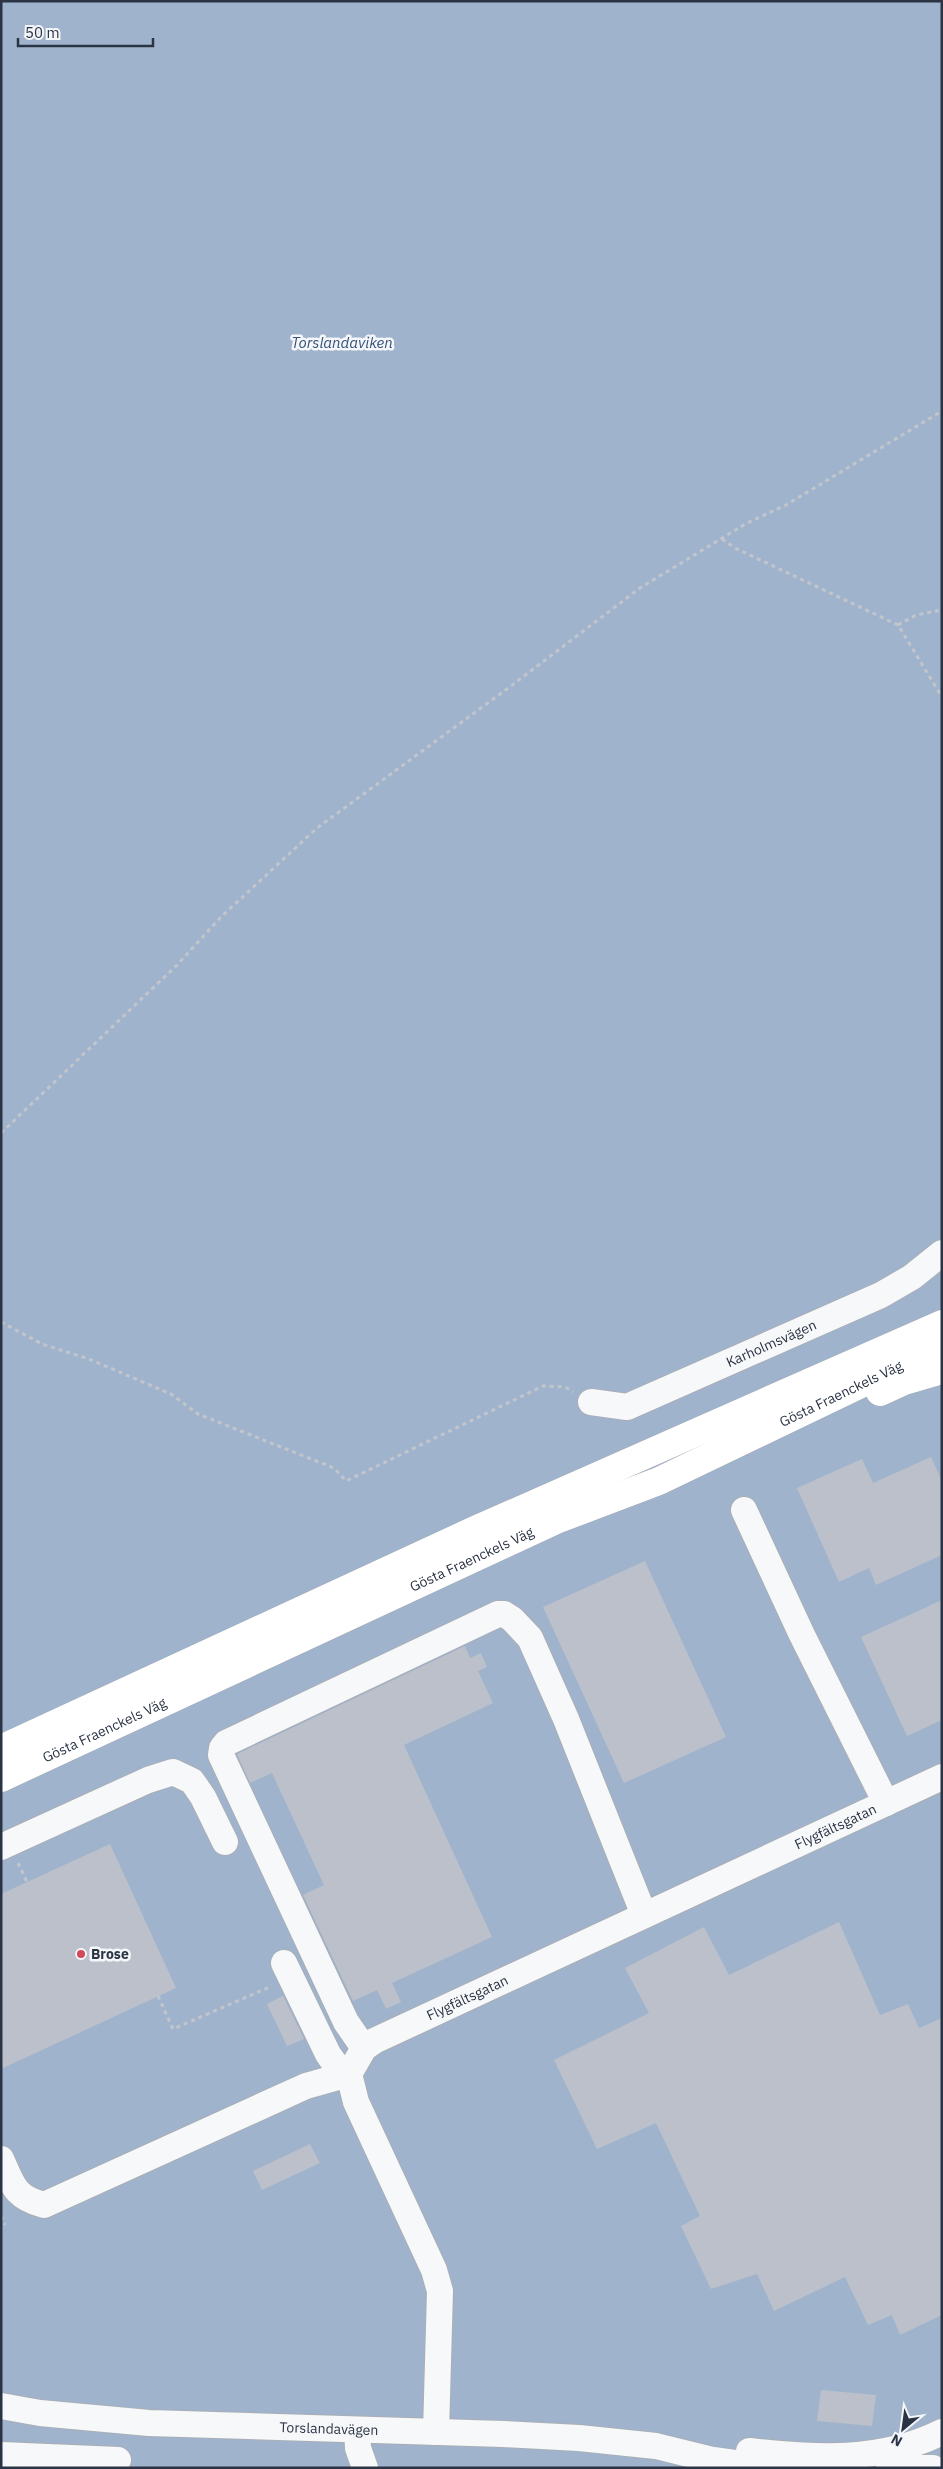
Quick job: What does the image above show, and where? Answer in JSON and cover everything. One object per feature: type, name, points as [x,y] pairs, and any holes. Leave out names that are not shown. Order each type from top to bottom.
[{"type":"main road","name":"Gösta Fraenckels Väg","points":[[1,1748],[475,1530],[942,1324]]},
{"type":"main road","name":"Gösta Fraenckels Väg","points":[[1,1778],[556,1520],[659,1481],[777,1425],[900,1363],[942,1345]]},
{"type":"main road","points":[[777,1425],[816,1418],[847,1407],[904,1381],[942,1370]]},
{"type":"street","name":"Karholmsvägen","points":[[591,1402],[627,1407],[881,1294],[912,1277],[942,1253]]},
{"type":"street","points":[[744,1510],[802,1635],[886,1803]]},
{"type":"street","points":[[436,2432],[440,2291],[434,2270],[356,2102],[350,2074],[364,2048],[346,2022],[221,1755],[222,1748],[226,1743],[253,1730],[498,1614],[504,1614],[512,1619],[530,1638],[566,1719],[644,1915]]},
{"type":"street","points":[[10,1855],[148,1780],[173,1772],[192,1781],[203,1797],[225,1842]]},
{"type":"street","name":"Flygfältsgatan","points":[[364,2048],[374,2041],[942,1777]]},
{"type":"street","points":[[287,1970],[328,2054],[335,2064],[350,2074]]},
{"type":"street","points":[[1,2159],[13,2184],[25,2200],[44,2205],[306,2086],[350,2074]]},
{"type":"street","name":"Torslandavägen","points":[[1,2406],[40,2413],[118,2422],[579,2438],[656,2446],[713,2460],[772,2468]]},
{"type":"street","points":[[357,2430],[358,2448],[365,2468]]},
{"type":"street","name":"Torslandavägen","points":[[656,2446],[685,2444],[823,2458],[882,2453],[942,2432]]},
{"type":"street","points":[[1,2455],[118,2460]]},
{"type":"street","points":[[889,2468],[933,2468]]},
{"type":"path","points":[[1,1133],[176,966],[221,917],[317,828],[420,750],[507,689],[640,588],[722,539],[786,505],[942,410]]},
{"type":"path","points":[[722,539],[735,548],[898,625],[942,697]]},
{"type":"path","points":[[898,625],[916,615],[942,610]]},
{"type":"path","points":[[1,1322],[42,1344],[89,1359],[171,1394],[198,1414],[334,1468],[346,1481],[543,1386],[565,1387],[591,1402]]},
{"type":"path","points":[[10,1855],[27,1882]]},
{"type":"path","points":[[158,1996],[173,2029],[287,1970]]},
{"type":"path","points":[[1,2216],[5,2225]]},
{"type":"water","name":"Torslandaviken","points":[[1,1],[942,1],[942,2468],[1,2468]]},
{"type":"building","points":[[931,1457],[942,1481],[942,1555],[876,1585],[869,1568],[839,1582],[797,1488],[862,1459],[873,1483]]},
{"type":"building","points":[[645,1561],[726,1737],[624,1783],[543,1607]]},
{"type":"building","points":[[942,1600],[942,1720],[907,1736],[861,1637]]},
{"type":"building","points":[[465,1646],[470,1658],[481,1653],[487,1667],[478,1671],[493,1703],[404,1745],[492,1937],[392,1983],[401,2002],[386,2009],[377,1990],[353,2001],[303,1895],[324,1885],[272,1773],[250,1783],[237,1754]]},
{"type":"building","name":"Brose","points":[[110,1844],[176,1988],[1,2069],[1,1894]]},
{"type":"building","points":[[839,1922],[880,2015],[908,2004],[919,2028],[942,2018],[942,2315],[900,2335],[892,2315],[868,2325],[845,2277],[774,2311],[757,2274],[711,2289],[681,2226],[700,2216],[656,2123],[597,2149],[554,2060],[649,2013],[625,1968],[704,1927],[729,1975]]},
{"type":"building","points":[[283,1996],[304,2039],[287,2046],[267,2004]]},
{"type":"building","points":[[310,2144],[320,2163],[262,2190],[253,2171]]},
{"type":"building","points":[[821,2390],[876,2395],[872,2426],[817,2421]]},
{"type":"place","name":"Brose","points":[[81,1954]]}]
